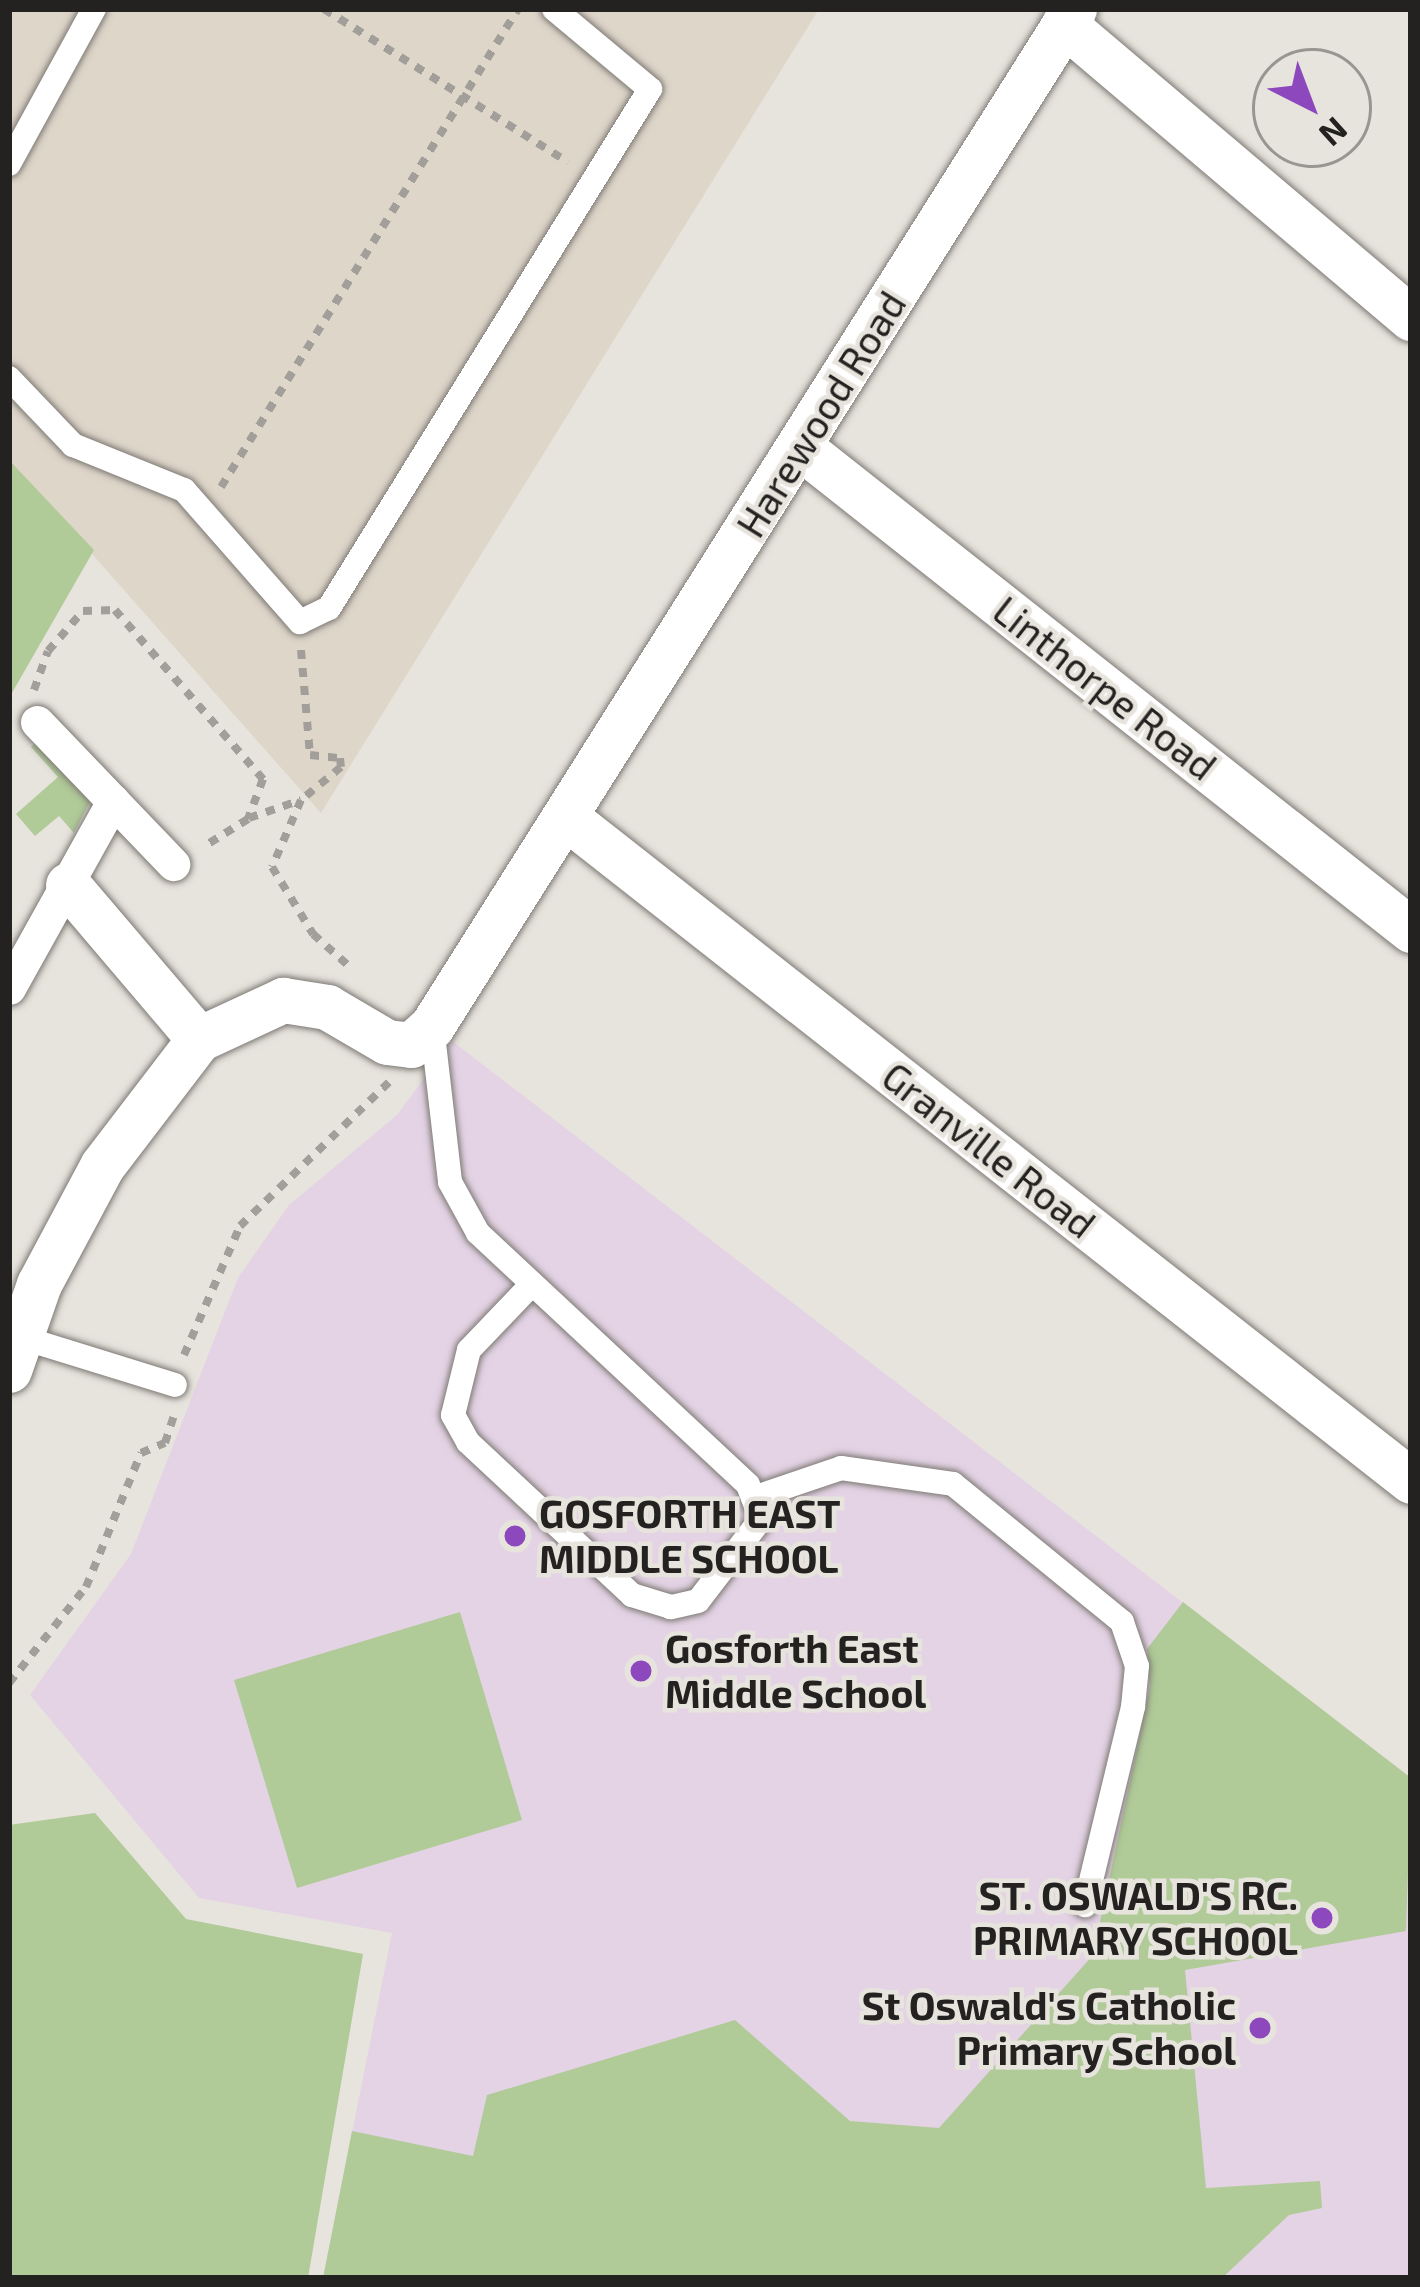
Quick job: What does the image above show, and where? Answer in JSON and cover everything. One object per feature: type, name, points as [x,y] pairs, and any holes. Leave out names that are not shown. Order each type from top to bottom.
[{"type":"street","points":[[1069,17],[1411,318]]},
{"type":"street","name":"Harewood Road","points":[[422,1036],[568,818],[1069,17]]},
{"type":"street","name":"Linthorpe Road","points":[[800,447],[1411,930]]},
{"type":"street","points":[[37,722],[173,864]]},
{"type":"street","points":[[9,988],[113,801]]},
{"type":"street","name":"Granville Road","points":[[568,818],[1405,1464]]},
{"type":"street","points":[[68,885],[200,1039]]},
{"type":"street","points":[[15,1353],[24,1279],[102,1166],[200,1039],[283,1000],[422,1036]]},
{"type":"lane","points":[[9,164],[94,9]]},
{"type":"lane","points":[[9,378],[73,446],[184,490],[300,622],[329,608],[650,89],[554,9]]},
{"type":"lane","points":[[422,1036],[450,1182],[478,1233],[532,1284],[754,1498],[761,1519],[734,1567],[698,1601],[671,1607],[632,1595],[468,1442],[454,1384],[469,1350],[532,1284]]},
{"type":"lane","points":[[15,1353],[175,1384]]},
{"type":"lane","points":[[754,1498],[841,1468],[953,1484],[1123,1622],[1134,1643],[1133,1707],[1085,1905]]},
{"type":"path","points":[[324,9],[595,178]]},
{"type":"path","points":[[37,722],[47,650],[82,610],[116,610],[256,764],[262,797],[248,818]]},
{"type":"path","points":[[173,864],[248,818],[301,800]]},
{"type":"path","points":[[9,1683],[86,1587],[141,1453],[165,1443],[175,1384],[240,1226],[378,1100],[422,1036]]},
{"type":"shaded area","points":[[9,9],[819,9],[321,813],[9,460]]},
{"type":"shaded area","name":"Gosforth East Middle School","points":[[452,1041],[1411,1778],[1411,2278],[323,2278],[392,1933],[199,1898],[30,1695],[131,1554],[238,1278],[289,1205],[397,1115]]},
{"type":"green space","points":[[9,460],[94,550],[9,698]]},
{"type":"green space","points":[[57,724],[103,776],[74,833],[59,816],[35,836],[16,814],[58,777],[31,747]]},
{"type":"green space","points":[[1183,1602],[1411,1778],[1406,1931],[1185,1970],[1206,2188],[1320,2181],[1322,2208],[1289,2215],[1222,2278],[323,2278],[352,2131],[473,2156],[487,2095],[735,2020],[850,2121],[939,2128],[1093,1955],[1150,1687],[1147,1649]]},
{"type":"green space","points":[[460,1612],[522,1820],[297,1888],[234,1680]]},
{"type":"green space","points":[[95,1813],[186,1919],[363,1954],[308,2278],[9,2278],[9,1825]]},
{"type":"place","name":"GOSFORTH EAST MIDDLE SCHOOL","points":[[515,1536]]},
{"type":"place","name":"Gosforth East Middle School","points":[[641,1671]]},
{"type":"place","name":"ST. OSWALD'S RC. PRIMARY SCHOOL","points":[[1322,1918]]},
{"type":"place","name":"St Oswald's Catholic Primary School","points":[[1260,2028]]}]
